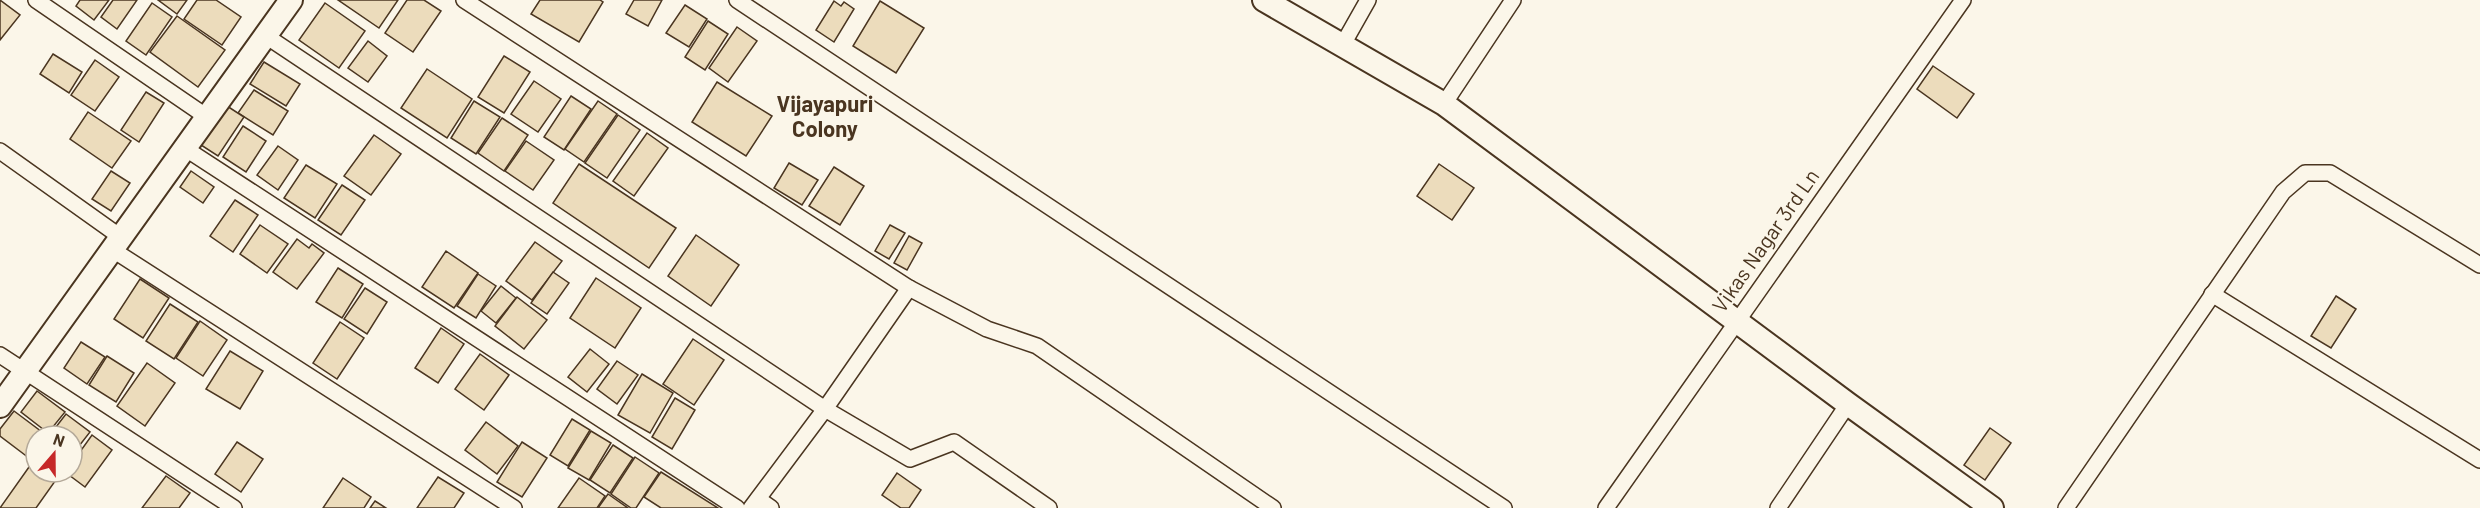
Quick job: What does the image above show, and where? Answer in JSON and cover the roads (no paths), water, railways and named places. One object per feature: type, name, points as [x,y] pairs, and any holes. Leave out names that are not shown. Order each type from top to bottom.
[{"type":"street","points":[[36,0],[207,117]]},
{"type":"street","points":[[0,406],[291,0]]},
{"type":"street","points":[[464,0],[909,288],[987,329],[1037,346],[1273,508]]},
{"type":"street","points":[[737,0],[1504,508]]},
{"type":"street","points":[[1264,0],[1443,104],[1848,405],[1992,508]]},
{"type":"street","points":[[1342,46],[1368,0]]},
{"type":"street","points":[[1443,104],[1513,0]]},
{"type":"street","name":"Vikas Nagar 3rd Ln","points":[[1606,508],[1963,0]]},
{"type":"street","points":[[266,36],[825,409],[910,459],[954,442],[1049,508]]},
{"type":"street","points":[[186,149],[737,508]]},
{"type":"street","points":[[0,151],[118,244],[514,508]]},
{"type":"street","points":[[2066,508],[2283,192],[2305,173],[2330,173],[2480,265]]},
{"type":"street","points":[[771,508],[754,503],[825,409],[909,288]]},
{"type":"street","points":[[2212,294],[2480,460]]},
{"type":"street","points":[[0,355],[234,508]]},
{"type":"street","points":[[1778,508],[1848,405]]},
{"type":"district","name":"Vijayapuri Colony","points":[[825,116]]}]
